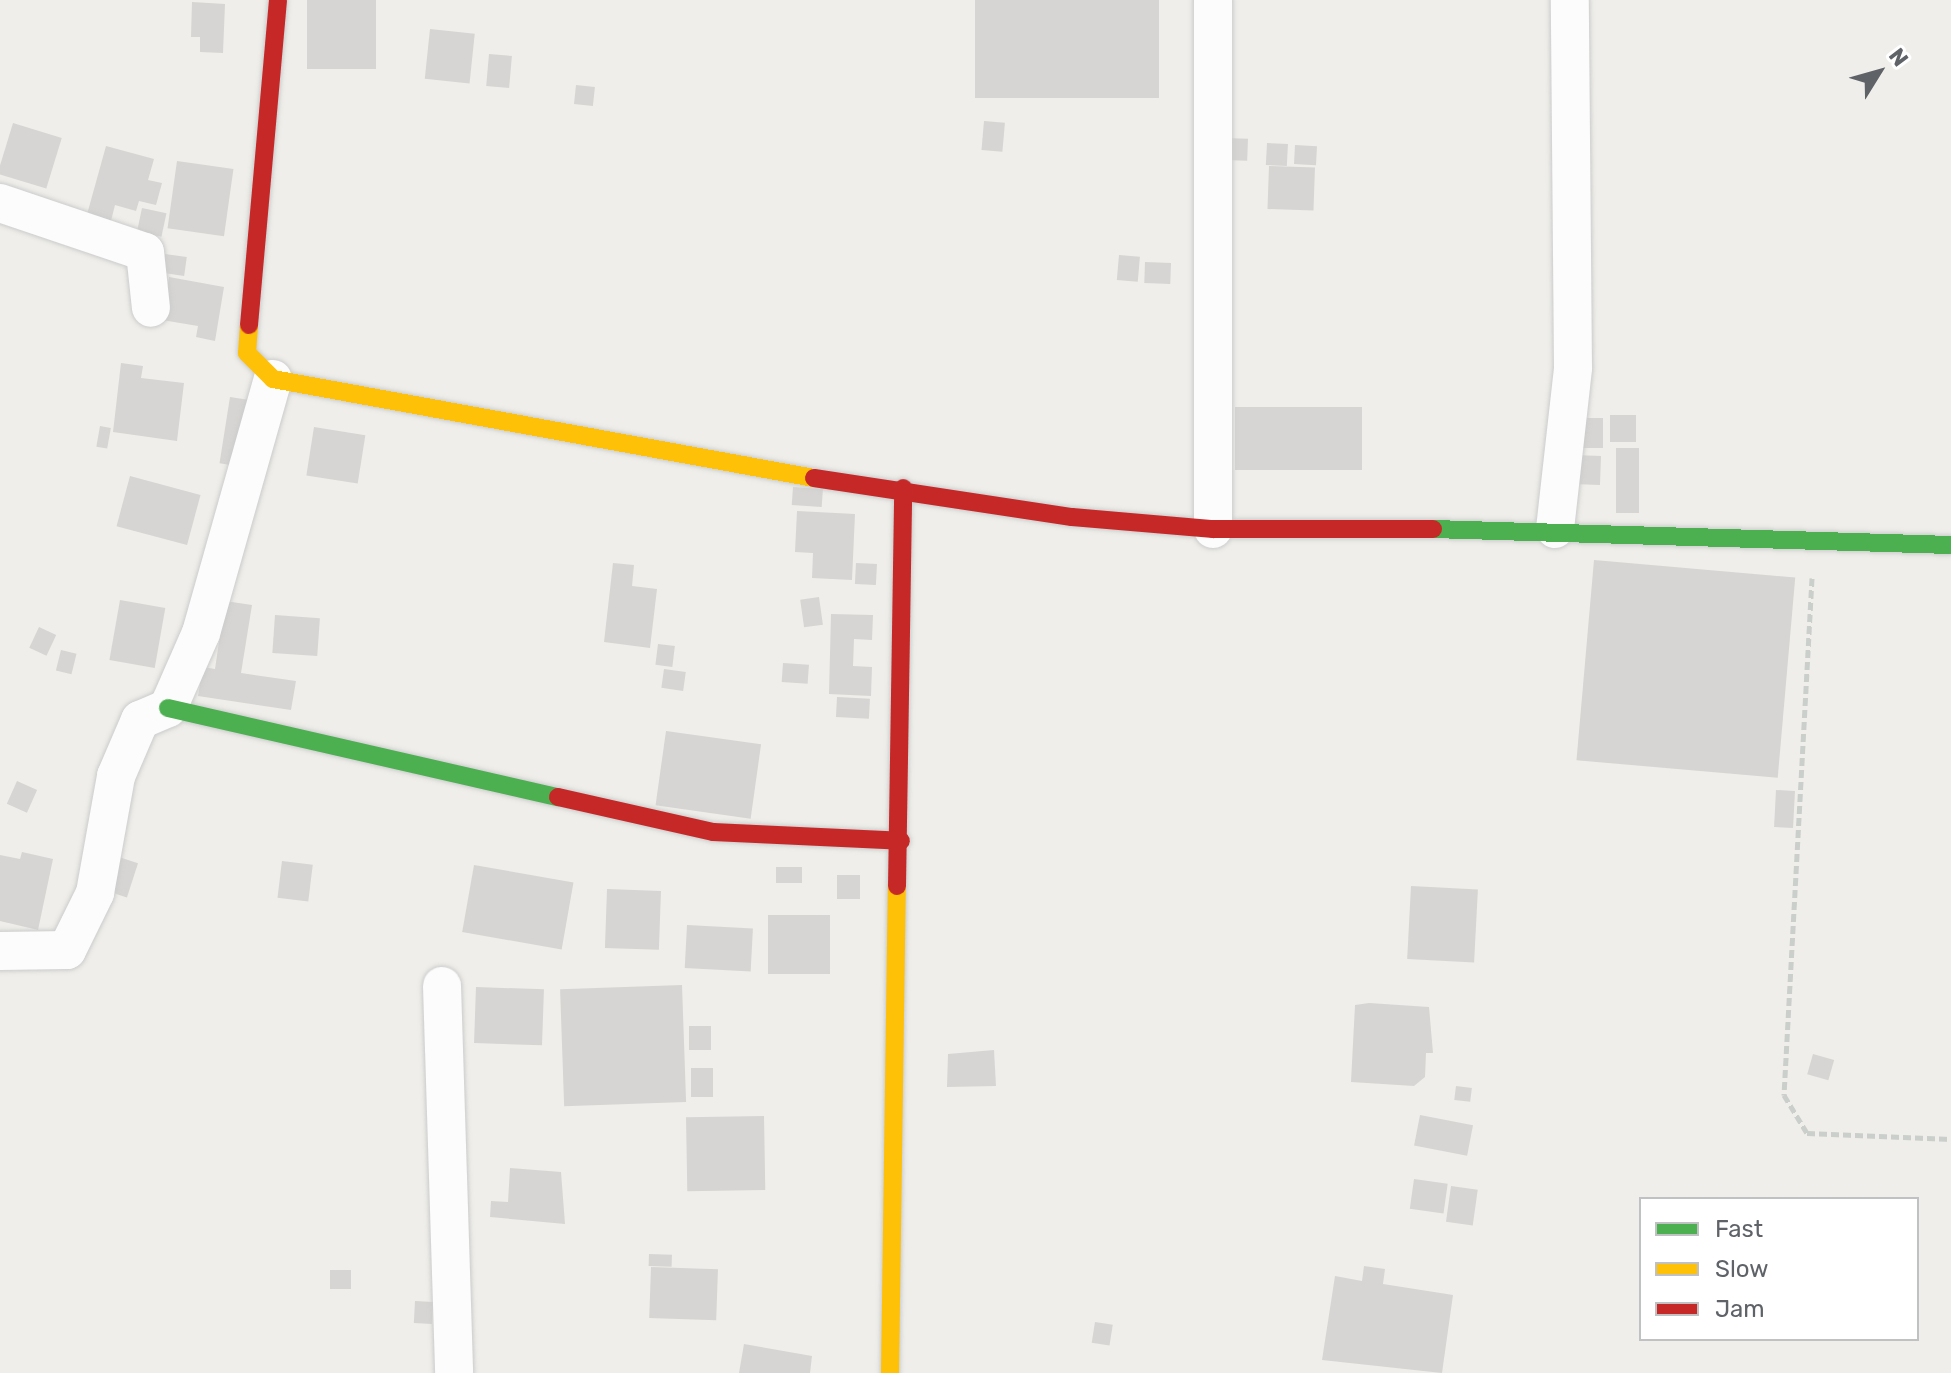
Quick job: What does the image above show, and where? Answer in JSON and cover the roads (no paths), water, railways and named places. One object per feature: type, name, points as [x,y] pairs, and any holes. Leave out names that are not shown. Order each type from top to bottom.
[{"type":"street","points":[[278,0],[247,353],[273,379],[651,454],[903,488],[1072,517],[1213,529],[1555,529],[1813,543],[1951,545]]},
{"type":"street","points":[[1213,0],[1213,529]]},
{"type":"street","points":[[1555,529],[1573,368],[1570,0]]},
{"type":"street","points":[[0,203],[145,252],[151,308]]},
{"type":"street","points":[[168,708],[201,633],[273,379]]},
{"type":"street","points":[[890,1373],[901,841],[897,573],[903,488]]},
{"type":"street","points":[[0,951],[67,950],[95,893],[116,776],[140,720],[168,708],[713,832],[901,841]]},
{"type":"street","points":[[442,986],[454,1373]]}]
